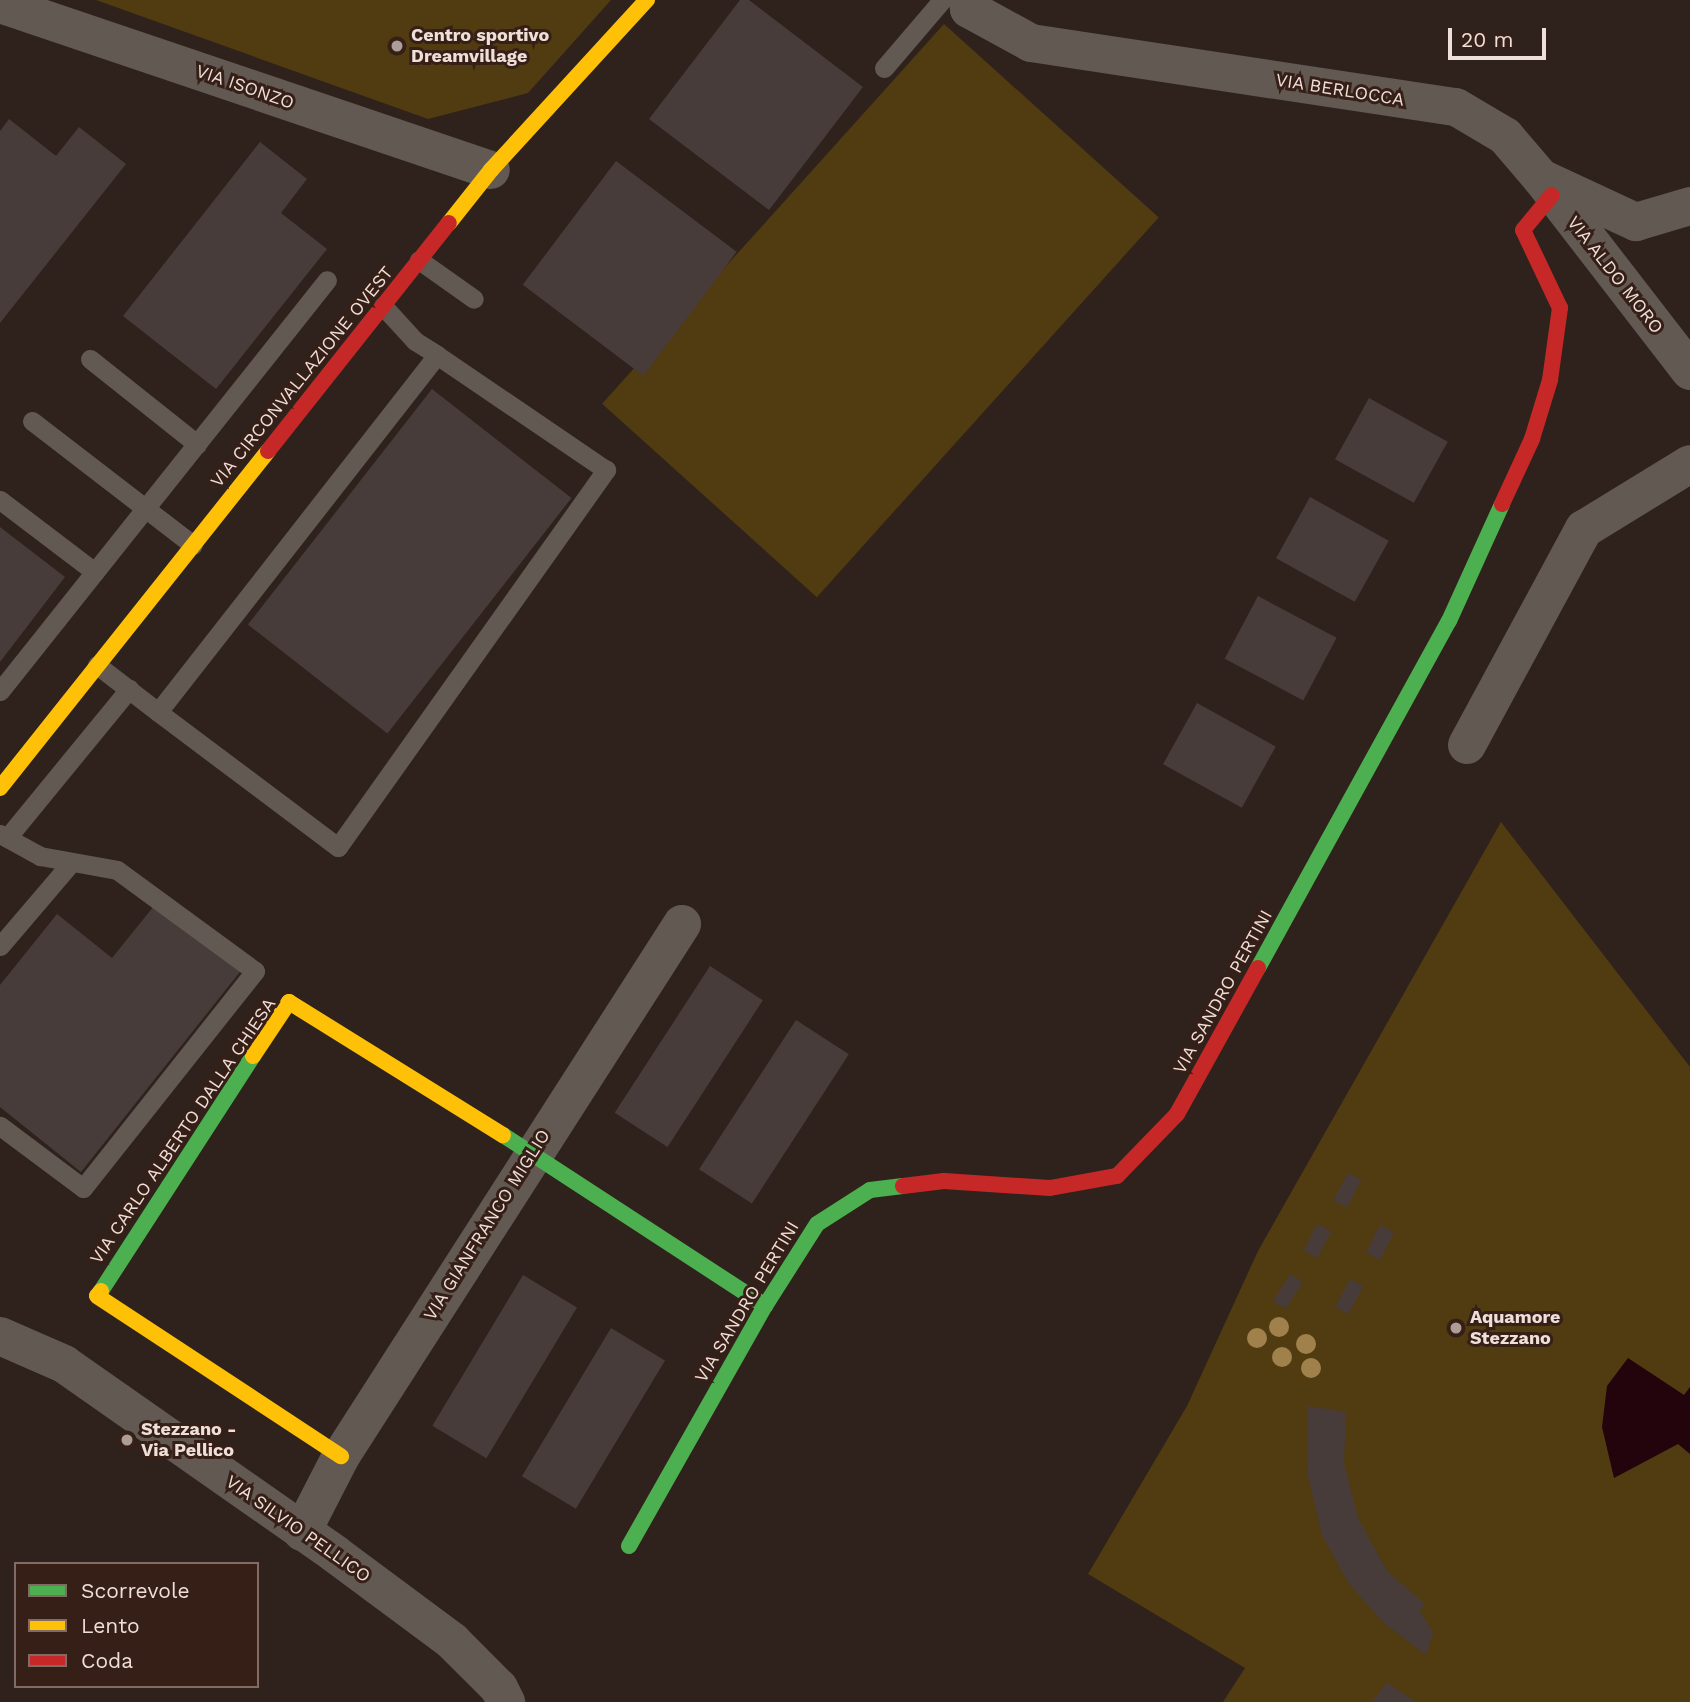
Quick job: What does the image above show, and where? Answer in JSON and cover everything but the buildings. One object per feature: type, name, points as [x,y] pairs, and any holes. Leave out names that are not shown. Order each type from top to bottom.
[{"type":"street","name":"VIA CIRCONVALLAZIONE OVEST","points":[[0,788],[491,170],[647,0]]},
{"type":"street","name":"VIA BERLOCCA","points":[[968,0],[970,9],[1031,43],[1456,107],[1505,136],[1547,187],[1636,222],[1690,206]]},
{"type":"street","name":"VIA ISONZO","points":[[0,4],[491,170]]},
{"type":"street","name":"VIA ALDO MORO","points":[[1547,187],[1690,372]]},
{"type":"street","name":"VIA SANDRO PERTINI","points":[[629,1546],[765,1306],[817,1224],[870,1190],[944,1181],[1050,1188],[1117,1176],[1177,1114],[1449,621],[1532,439],[1550,380],[1560,308],[1523,230],[1547,187]]},
{"type":"street","points":[[1467,745],[1584,529],[1690,464]]},
{"type":"street","name":"VIA GIANFRANCO MIGLIO","points":[[302,1532],[341,1455],[682,924]]},
{"type":"street","name":"VIA CARLO ALBERTO DALLA CHIESA","points":[[341,1455],[97,1296],[289,1002],[533,1153],[765,1306]]},
{"type":"street","name":"VIA SILVIO PELLICO","points":[[0,1336],[64,1364],[302,1532],[452,1641],[499,1688],[506,1702]]},
{"type":"lane","points":[[884,68],[942,0]]},
{"type":"lane","points":[[419,260],[474,299]]},
{"type":"lane","points":[[0,691],[148,510],[327,280]]},
{"type":"lane","points":[[97,665],[338,847],[606,470],[415,341],[383,306]]},
{"type":"lane","points":[[158,712],[437,355]]},
{"type":"lane","points":[[90,359],[197,444]]},
{"type":"lane","points":[[32,421],[193,545]]},
{"type":"lane","points":[[0,500],[95,572]]},
{"type":"lane","points":[[0,1126],[83,1188],[255,971],[117,870],[70,864],[40,856],[3,836],[129,689]]},
{"type":"lane","points":[[0,946],[70,864]]},
{"type":"shaded area","name":"Centro sportivo Dreamvillage","points":[[96,0],[611,0],[528,93],[428,119]]},
{"type":"shaded area","points":[[944,24],[1159,217],[817,597],[602,404]]},
{"type":"shaded area","name":"Aquamore Stezzano","points":[[1501,822],[1690,1067],[1690,1702],[1223,1702],[1245,1668],[1088,1574],[1187,1406],[1258,1251]]},
{"type":"shaded area","points":[[1628,1358],[1684,1395],[1690,1387],[1690,1454],[1678,1444],[1614,1478],[1602,1427],[1607,1386]]},
{"type":"traffic: fast","points":[[1258,968],[1449,621],[1502,504]]},
{"type":"traffic: fast","points":[[101,1291],[253,1056]]},
{"type":"traffic: fast","points":[[503,1135],[765,1306]]},
{"type":"traffic: fast","points":[[629,1546],[765,1306],[817,1224],[870,1190],[903,1186]]},
{"type":"traffic: slow","points":[[449,223],[491,170],[647,0]]},
{"type":"traffic: slow","points":[[0,788],[268,451]]},
{"type":"traffic: slow","points":[[253,1056],[289,1002],[503,1135]]},
{"type":"traffic: slow","points":[[101,1291],[97,1296],[341,1456]]},
{"type":"traffic: jam","points":[[1502,504],[1532,439],[1550,380],[1560,308],[1523,230],[1552,195]]},
{"type":"traffic: jam","points":[[268,451],[449,223]]},
{"type":"traffic: jam","points":[[903,1186],[944,1181],[1050,1188],[1117,1176],[1177,1114],[1258,968]]},
{"type":"place","name":"Centro sportivo Dreamvillage","points":[[397,46]]},
{"type":"place","name":"Aquamore Stezzano","points":[[1456,1328]]},
{"type":"place","name":"Stezzano - Via Pellico","points":[[127,1440]]}]
